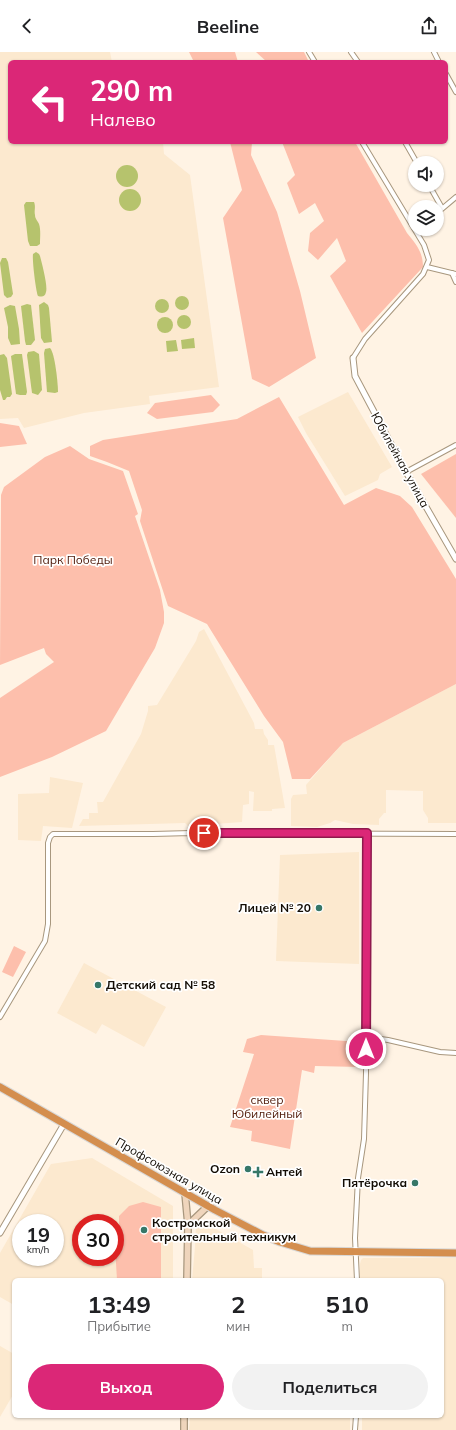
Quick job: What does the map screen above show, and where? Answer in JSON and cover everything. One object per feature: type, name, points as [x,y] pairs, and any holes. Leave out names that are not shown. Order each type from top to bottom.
[{"type":"highway","name":"Профсоюзная улица","points":[[0,1087],[208,1206],[263,1235],[289,1245],[310,1251],[456,1253]]},
{"type":"main road","points":[[185,1193],[188,1225],[187,1278]]},
{"type":"main road","points":[[188,1225],[208,1206]]},
{"type":"main road","points":[[184,1418],[184,1430]]},
{"type":"street","points":[[448,78],[456,92]]},
{"type":"street","points":[[363,144],[408,218]]},
{"type":"street","points":[[406,144],[413,156]]},
{"type":"street","points":[[444,206],[456,197]]},
{"type":"street","points":[[353,358],[365,339],[423,274],[427,267],[429,260],[428,252],[419,236]]},
{"type":"street","points":[[427,267],[454,273],[456,282]]},
{"type":"street","name":"Юбилейная улица","points":[[353,358],[355,376],[406,472],[456,559]]},
{"type":"street","points":[[406,472],[456,445]]},
{"type":"street","points":[[357,1278],[356,1252],[358,1178],[364,1139],[367,833]]},
{"type":"street","points":[[0,1017],[45,941],[48,924],[48,843],[53,834],[456,834]]},
{"type":"street","points":[[366,1037],[388,1040],[440,1052],[456,1053]]},
{"type":"street","points":[[0,1233],[64,1124]]},
{"type":"street","points":[[355,1430],[356,1418]]},
{"type":"shaded area","points":[[0,52],[110,52],[112,60],[8,60],[8,144],[163,144],[164,154],[190,175],[219,387],[149,396],[150,404],[84,413],[24,428],[18,418],[0,419]]},
{"type":"shaded area","points":[[127,165],[135,168],[138,176],[135,184],[127,187],[119,184],[116,176],[119,168]]},
{"type":"shaded area","points":[[130,189],[138,192],[141,200],[138,208],[130,211],[122,208],[119,200],[122,192]]},
{"type":"shaded area","points":[[26,202],[34,202],[35,204],[35,216],[39,224],[40,231],[40,244],[37,246],[30,246],[28,241],[24,205]]},
{"type":"shaded area","points":[[36,252],[40,256],[46,285],[46,294],[44,296],[38,296],[35,283],[33,254]]},
{"type":"shaded area","points":[[2,258],[6,258],[8,262],[13,294],[11,297],[7,298],[4,295],[0,263]]},
{"type":"shaded area","points":[[179,296],[185,296],[189,300],[189,306],[185,310],[179,310],[175,306],[175,300]]},
{"type":"shaded area","points":[[159,299],[165,299],[169,303],[169,309],[165,313],[159,313],[155,309],[155,303]]},
{"type":"shaded area","points":[[44,302],[49,308],[52,342],[44,343],[41,338],[39,305]]},
{"type":"shaded area","points":[[27,304],[31,305],[35,340],[31,345],[26,345],[21,306]]},
{"type":"shaded area","points":[[10,305],[15,306],[20,344],[11,345],[8,338],[8,327],[4,308]]},
{"type":"shaded area","points":[[181,315],[187,315],[191,319],[191,325],[187,329],[181,329],[177,325],[177,319]]},
{"type":"shaded area","points":[[165,317],[172,322],[173,325],[168,332],[165,333],[158,328],[157,325],[162,318]]},
{"type":"shaded area","points":[[194,338],[195,348],[182,349],[181,340]]},
{"type":"shaded area","points":[[176,340],[178,351],[167,352],[166,341]]},
{"type":"shaded area","points":[[50,348],[55,362],[57,376],[58,392],[55,393],[47,392],[44,353],[45,349]]},
{"type":"shaded area","points":[[34,351],[39,354],[42,390],[38,395],[32,393],[27,355],[28,352]]},
{"type":"shaded area","points":[[4,354],[7,358],[12,394],[10,397],[3,400],[0,390],[0,355]]},
{"type":"shaded area","points":[[15,354],[22,354],[27,392],[26,395],[16,394],[11,356]]},
{"type":"shaded area","points":[[348,392],[392,467],[380,474],[378,480],[345,496],[306,433],[298,417]]},
{"type":"shaded area","points":[[204,629],[254,723],[255,729],[263,729],[268,740],[268,745],[274,745],[285,808],[272,809],[272,811],[253,811],[254,792],[249,791],[249,804],[243,805],[242,822],[188,826],[185,823],[79,826],[83,819],[89,819],[89,813],[98,813],[97,802],[103,802],[141,734],[148,711],[148,706],[157,705],[196,641],[199,632]]},
{"type":"shaded area","points":[[456,684],[456,823],[428,823],[428,818],[423,810],[423,791],[386,790],[386,813],[384,813],[379,819],[379,825],[353,824],[335,820],[317,827],[291,826],[291,799],[293,795],[307,794],[306,785],[343,743]]},
{"type":"shaded area","points":[[50,777],[83,783],[72,828],[43,826],[41,841],[18,840],[18,794],[49,793]]},
{"type":"shaded area","name":"Лицей № 20","points":[[359,852],[359,964],[276,961],[280,855]]},
{"type":"shaded area","name":"Детский сад № 58","points":[[84,963],[166,1007],[144,1047],[102,1024],[96,1034],[57,1013]]},
{"type":"shaded area","name":"Костромской строительный техникум","points":[[92,1158],[173,1206],[173,1278],[12,1278],[12,1304],[0,1297],[0,1253],[12,1232],[12,1266],[64,1266],[64,1214],[22,1214],[51,1164]]},
{"type":"shaded area","points":[[198,1219],[253,1250],[254,1268],[262,1268],[262,1278],[192,1278],[196,1226]]},
{"type":"shaded area","points":[[363,1258],[456,1258],[456,1430],[362,1430],[362,1418],[444,1418],[444,1278],[360,1278],[361,1260]]},
{"type":"shaded area","points":[[0,1346],[12,1353],[12,1396],[0,1417]]},
{"type":"shaded area","points":[[190,1418],[350,1418],[350,1430],[189,1430]]},
{"type":"green space","points":[[189,52],[235,52],[237,60],[193,60]]},
{"type":"green space","points":[[256,52],[304,52],[308,60],[265,60]]},
{"type":"green space","points":[[230,144],[252,144],[251,155],[277,212],[300,291],[316,358],[269,387],[252,379],[223,218],[242,190]]},
{"type":"green space","points":[[283,144],[356,144],[408,236],[416,245],[422,257],[423,267],[362,333],[330,276],[346,261],[337,238],[318,260],[308,251],[310,233],[324,221],[315,203],[299,214],[287,183],[295,175]]},
{"type":"green space","points":[[211,395],[220,405],[213,412],[157,419],[147,413],[155,403]]},
{"type":"green space","points":[[279,397],[344,505],[376,488],[400,496],[412,507],[456,579],[456,684],[343,743],[310,779],[292,779],[283,742],[264,716],[207,624],[168,606],[140,521],[142,510],[129,471],[90,456],[90,446],[103,440],[237,419]]},
{"type":"green space","points":[[0,423],[19,426],[27,444],[0,447]]},
{"type":"green space","name":"Парк Победы","points":[[70,446],[89,459],[123,471],[138,514],[135,516],[160,590],[164,612],[164,623],[155,648],[106,731],[52,757],[0,777],[0,698],[54,662],[46,654],[44,648],[0,665],[1,495],[4,487],[45,457]]},
{"type":"green space","points":[[456,454],[456,518],[421,474]]},
{"type":"green space","points":[[14,946],[26,952],[13,977],[2,972]]},
{"type":"green space","name":"сквер Юбилейный","points":[[261,1035],[360,1042],[360,1067],[315,1066],[314,1073],[302,1070],[290,1149],[251,1141],[252,1131],[230,1127],[254,1054],[243,1052],[247,1039]]},
{"type":"green space","points":[[143,1202],[161,1207],[161,1278],[117,1278],[116,1266],[124,1266],[124,1214],[121,1214],[129,1206]]},
{"type":"place","name":"Лицей № 20","points":[[319,908]]},
{"type":"place","name":"Детский сад № 58","points":[[98,985]]},
{"type":"place","name":"Ozon","points":[[248,1169]]},
{"type":"place","name":"Антей","points":[[258,1172]]},
{"type":"place","name":"Пятёрочка","points":[[415,1183]]},
{"type":"place","name":"Костромской строительный техникум","points":[[144,1230]]},
{"type":"route","points":[[204,833],[367,833],[366,1049]]}]
